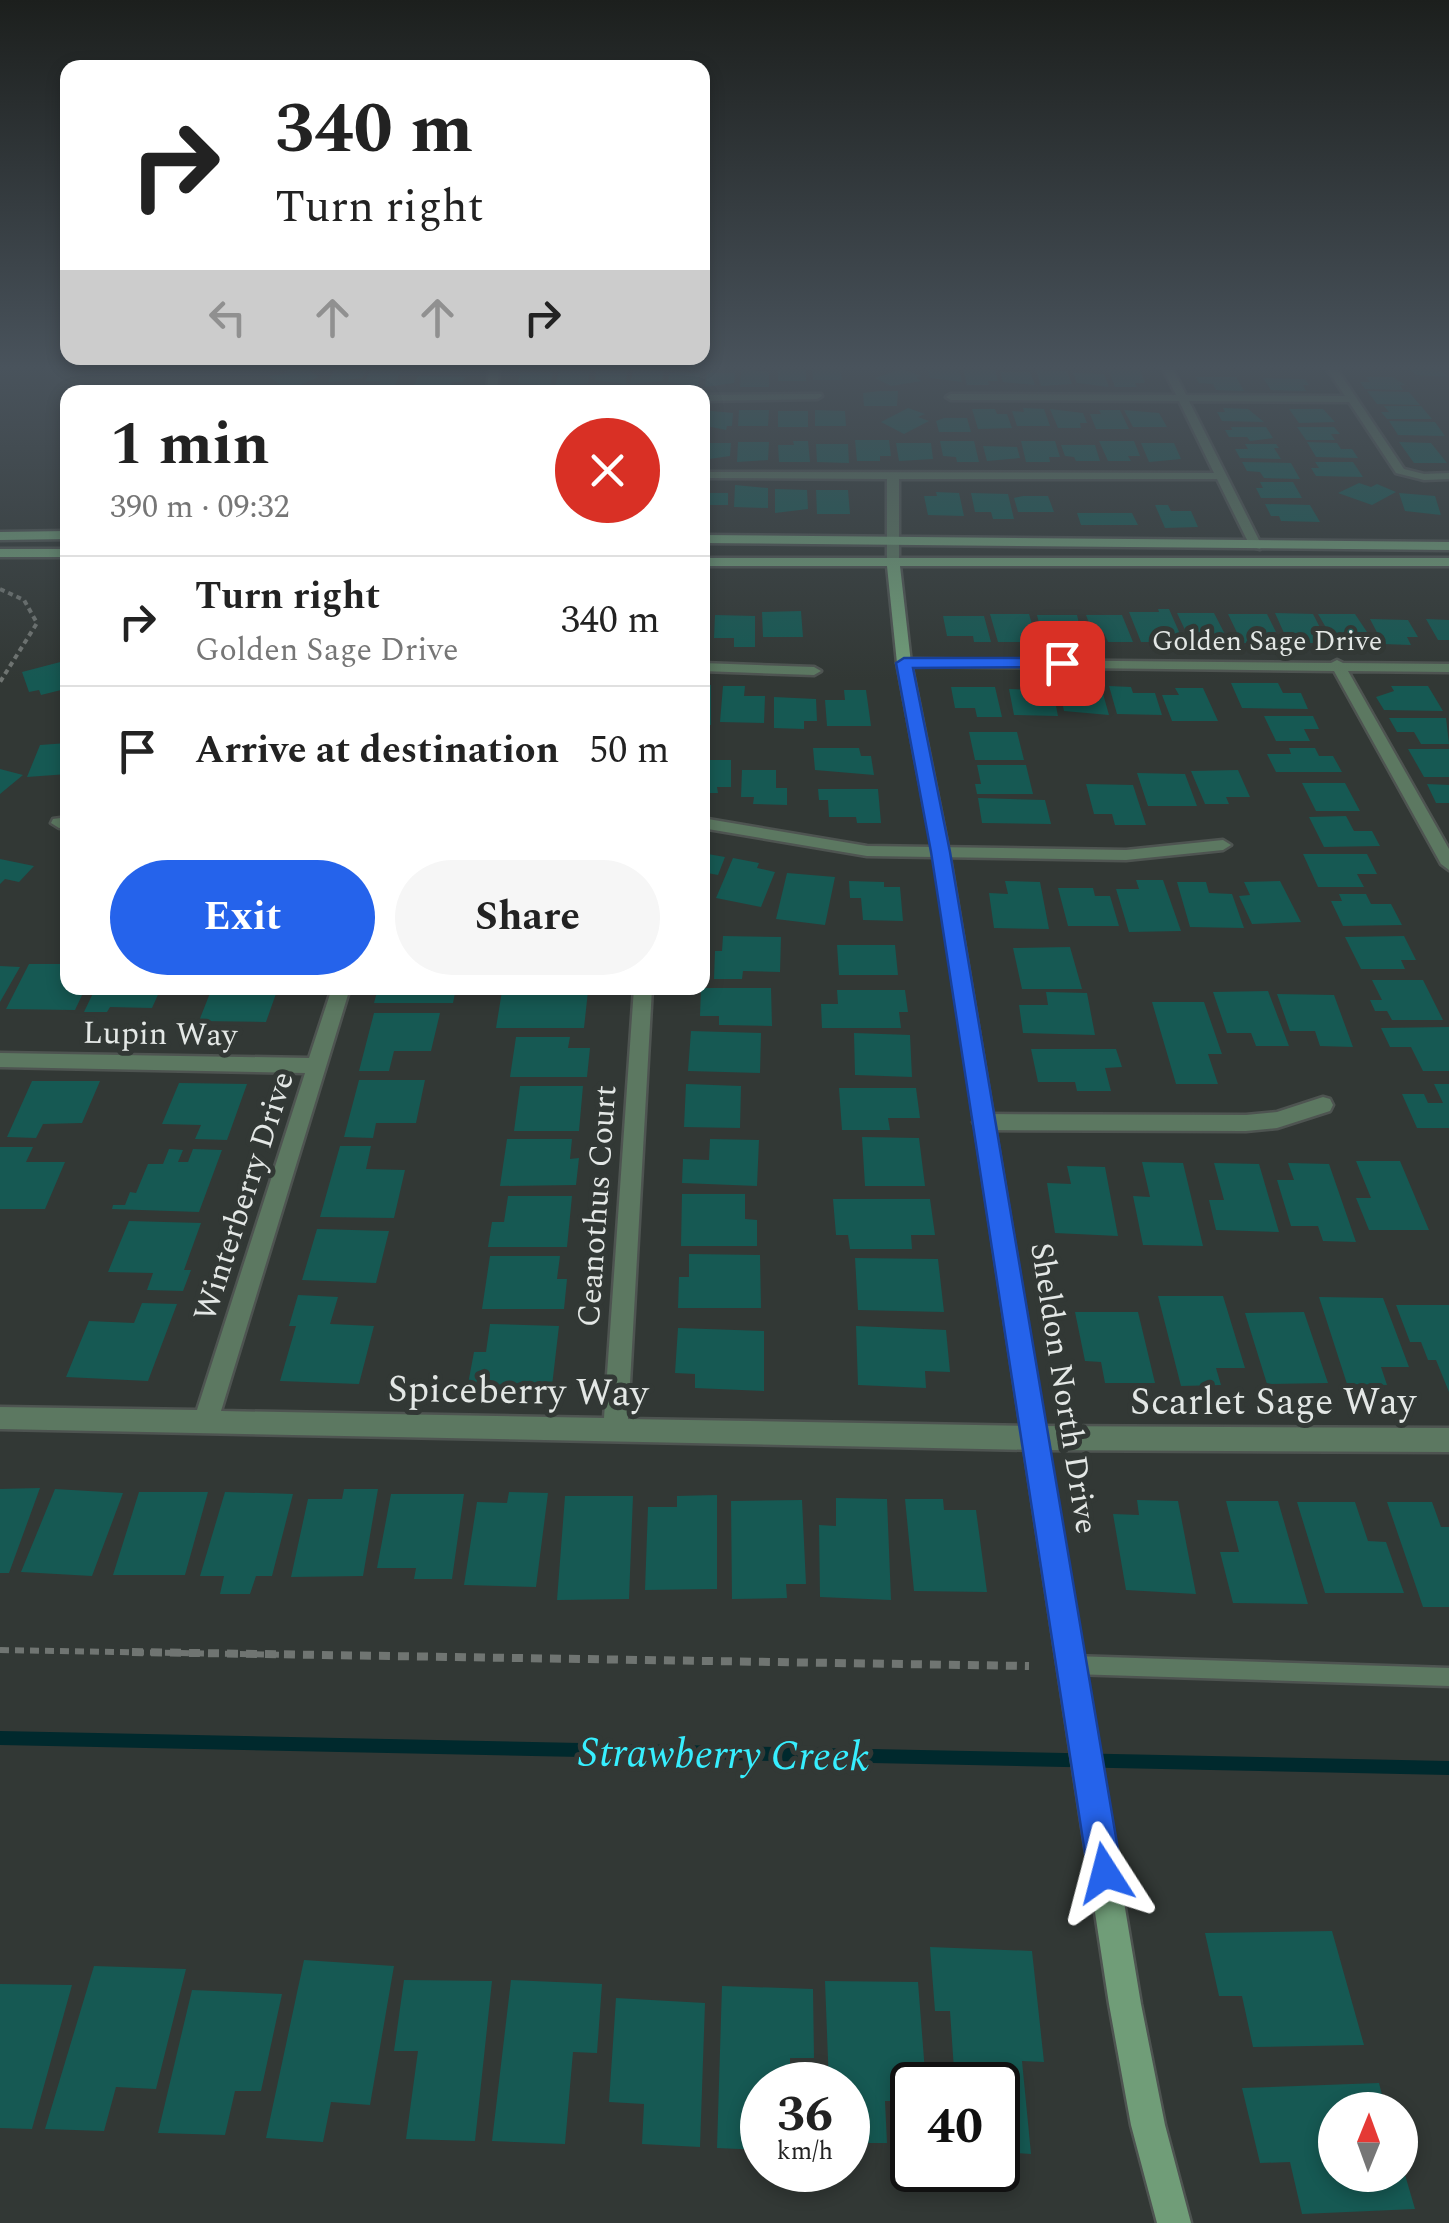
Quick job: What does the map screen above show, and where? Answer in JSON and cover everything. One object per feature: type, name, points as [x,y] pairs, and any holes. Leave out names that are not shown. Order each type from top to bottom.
[{"type":"main road","points":[[0,544],[32,535]]},
{"type":"main road","points":[[0,536],[60,535]]},
{"type":"main road","points":[[710,539],[1449,546]]},
{"type":"main road","points":[[0,553],[60,553]]},
{"type":"main road","points":[[710,562],[1449,562]]},
{"type":"main road","name":"Sheldon North Drive","points":[[894,564],[904,663],[941,852],[1110,1907],[1148,2124],[1174,2223]]},
{"type":"street","points":[[1216,473],[1256,546]]},
{"type":"street","points":[[1407,473],[1449,476]]},
{"type":"street","points":[[710,475],[1218,476]]},
{"type":"street","points":[[893,476],[894,564]]},
{"type":"street","name":"Golden Sage Drive","points":[[904,663],[1449,668]]},
{"type":"street","points":[[1337,664],[1449,864]]},
{"type":"street","points":[[710,668],[814,671]]},
{"type":"street","points":[[710,824],[867,851],[1140,854],[1223,845]]},
{"type":"street","name":"Winterberry Drive","points":[[205,1424],[339,995]]},
{"type":"street","name":"Ceanothus Court","points":[[615,1429],[643,995]]},
{"type":"street","name":"Lupin Way","points":[[0,1060],[318,1066]]},
{"type":"street","points":[[983,1122],[1246,1123],[1277,1120],[1323,1105]]},
{"type":"street","name":"Spiceberry Way","points":[[0,1418],[1036,1438]]},
{"type":"street","name":"Scarlet Sage Way","points":[[1036,1438],[1449,1440]]},
{"type":"lane","points":[[1072,1665],[1449,1677]]},
{"type":"path","points":[[0,589],[17,592],[30,603],[37,623],[0,682]]},
{"type":"path","points":[[0,1650],[1029,1666]]},
{"type":"building","points":[[1260,473],[1296,473],[1300,479],[1264,478]]},
{"type":"building","points":[[1314,473],[1360,473],[1363,477],[1316,476]]},
{"type":"building","points":[[1260,482],[1293,482],[1302,498],[1261,498],[1256,488],[1263,488]]},
{"type":"building","points":[[1359,483],[1371,487],[1377,484],[1396,492],[1372,505],[1338,493]]},
{"type":"building","points":[[735,485],[768,488],[768,508],[734,507]]},
{"type":"building","points":[[775,489],[807,490],[808,509],[775,513]]},
{"type":"building","points":[[816,490],[848,490],[850,514],[817,514]]},
{"type":"building","points":[[936,492],[959,493],[964,516],[928,515],[924,496],[937,496]]},
{"type":"building","points":[[710,493],[728,493],[728,505],[710,505]]},
{"type":"building","points":[[971,493],[1008,494],[1014,519],[993,519],[991,512],[975,512]]},
{"type":"building","points":[[1399,493],[1435,496],[1441,515],[1405,511]]},
{"type":"building","points":[[1048,496],[1054,512],[1018,512],[1014,498]]},
{"type":"building","points":[[1265,504],[1310,505],[1320,522],[1281,521],[1279,516],[1271,516]]},
{"type":"building","points":[[1155,505],[1168,505],[1171,511],[1191,511],[1198,527],[1165,528]]},
{"type":"building","points":[[1077,513],[1132,513],[1138,525],[1081,525]]},
{"type":"building","points":[[1158,609],[1169,609],[1180,634],[1166,634],[1169,642],[1141,642],[1129,612],[1159,612]]},
{"type":"building","points":[[801,611],[803,637],[763,637],[762,612]]},
{"type":"building","points":[[1177,613],[1214,613],[1229,642],[1208,642],[1204,632],[1186,632]]},
{"type":"building","points":[[1275,613],[1313,614],[1328,643],[1308,643],[1303,633],[1284,633]]},
{"type":"building","points":[[990,614],[1029,614],[1035,634],[1023,634],[1025,642],[998,642]]},
{"type":"building","points":[[1228,614],[1267,614],[1276,632],[1267,632],[1270,637],[1262,637],[1265,643],[1242,643]]},
{"type":"building","points":[[1318,614],[1355,614],[1367,632],[1358,632],[1361,638],[1352,638],[1355,643],[1335,643]]},
{"type":"building","points":[[715,615],[755,616],[755,647],[734,647],[734,638],[714,638]]},
{"type":"building","points":[[1037,615],[1077,615],[1082,636],[1042,635]]},
{"type":"building","points":[[1086,615],[1122,615],[1133,642],[1108,642],[1104,633],[1093,634]]},
{"type":"building","points":[[943,616],[984,616],[991,642],[974,642],[973,636],[947,636]]},
{"type":"building","points":[[1370,619],[1408,620],[1418,637],[1407,637],[1411,645],[1383,644]]},
{"type":"building","points":[[1426,619],[1449,620],[1449,640],[1438,640]]},
{"type":"building","points":[[60,662],[60,690],[41,695],[39,690],[29,692],[22,672]]},
{"type":"building","points":[[1231,683],[1278,683],[1283,693],[1301,693],[1308,709],[1242,708]]},
{"type":"building","points":[[723,686],[745,686],[744,696],[765,696],[764,723],[720,722]]},
{"type":"building","points":[[1037,686],[1052,686],[1058,716],[1014,715],[1009,689],[1037,690]]},
{"type":"building","points":[[1109,686],[1131,687],[1133,693],[1155,693],[1162,715],[1117,714]]},
{"type":"building","points":[[1391,686],[1428,686],[1443,711],[1384,710],[1376,697],[1394,691]]},
{"type":"building","points":[[951,687],[995,687],[1002,717],[977,717],[975,708],[955,708]]},
{"type":"building","points":[[1175,688],[1203,688],[1218,721],[1172,721],[1162,695],[1179,695]]},
{"type":"building","points":[[1059,689],[1102,690],[1109,715],[1064,711]]},
{"type":"building","points":[[844,690],[866,690],[871,726],[827,726],[825,700],[845,700]]},
{"type":"building","points":[[774,697],[816,699],[817,721],[804,721],[804,729],[774,728]]},
{"type":"building","points":[[1264,716],[1313,716],[1319,729],[1304,729],[1310,741],[1276,741]]},
{"type":"building","points":[[1389,718],[1446,718],[1449,744],[1421,744],[1414,732],[1397,732]]},
{"type":"building","points":[[969,732],[1017,732],[1024,760],[975,760]]},
{"type":"building","points":[[60,744],[60,775],[27,777],[40,745]]},
{"type":"building","points":[[813,748],[859,748],[861,756],[871,756],[874,775],[815,770]]},
{"type":"building","points":[[1289,748],[1315,748],[1319,756],[1333,756],[1342,772],[1276,772],[1267,754],[1291,754]]},
{"type":"building","points":[[1408,749],[1449,749],[1449,777],[1424,777]]},
{"type":"building","points":[[710,760],[731,760],[731,787],[717,787],[718,793],[710,793]]},
{"type":"building","points":[[977,765],[1026,765],[1033,794],[977,794],[975,784],[981,784]]},
{"type":"building","points":[[0,769],[23,775],[0,794]]},
{"type":"building","points":[[742,770],[776,770],[776,788],[787,788],[787,805],[753,804],[754,797],[741,797]]},
{"type":"building","points":[[1238,770],[1250,797],[1226,797],[1229,804],[1205,804],[1191,771]]},
{"type":"building","points":[[1137,773],[1185,774],[1197,806],[1148,806]]},
{"type":"building","points":[[1302,783],[1345,783],[1360,811],[1316,811]]},
{"type":"building","points":[[1086,784],[1133,785],[1146,825],[1115,825],[1112,814],[1094,814]]},
{"type":"building","points":[[1427,784],[1449,785],[1449,803],[1436,803]]},
{"type":"building","points":[[818,789],[878,789],[881,823],[857,823],[856,817],[829,817],[828,800],[819,800]]},
{"type":"building","points":[[978,798],[1045,800],[1051,824],[982,823]]},
{"type":"building","points":[[1346,816],[1354,831],[1372,831],[1380,846],[1324,847],[1309,817]]},
{"type":"building","points":[[710,854],[725,857],[718,875],[710,874]]},
{"type":"building","points":[[1303,854],[1367,854],[1377,874],[1357,874],[1364,887],[1318,887]]},
{"type":"building","points":[[733,858],[759,863],[757,868],[775,872],[761,907],[716,898]]},
{"type":"building","points":[[0,859],[34,866],[19,882],[5,879],[0,884]]},
{"type":"building","points":[[787,873],[835,877],[825,925],[776,919]]},
{"type":"building","points":[[1136,880],[1163,880],[1181,931],[1129,932],[1116,889],[1139,889]]},
{"type":"building","points":[[849,881],[884,882],[884,887],[900,887],[903,921],[863,920],[861,898],[850,898]]},
{"type":"building","points":[[1005,881],[1040,882],[1049,929],[994,928],[989,893],[1008,894]]},
{"type":"building","points":[[1280,881],[1301,922],[1252,924],[1239,896],[1250,895],[1244,882]]},
{"type":"building","points":[[1177,882],[1206,882],[1209,893],[1232,894],[1244,928],[1190,927]]},
{"type":"building","points":[[1058,888],[1093,888],[1095,896],[1110,896],[1119,926],[1068,926]]},
{"type":"building","points":[[1339,894],[1366,894],[1371,904],[1391,904],[1402,925],[1343,926],[1331,901],[1342,901]]},
{"type":"building","points":[[723,936],[781,937],[780,972],[743,971],[742,979],[714,979],[715,951],[722,951]]},
{"type":"building","points":[[1404,936],[1416,960],[1401,960],[1405,969],[1361,969],[1345,937]]},
{"type":"building","points":[[837,945],[895,945],[898,975],[839,975]]},
{"type":"building","points":[[1070,947],[1082,989],[1022,989],[1013,948]]},
{"type":"building","points":[[29,964],[60,964],[60,995],[82,995],[75,1010],[6,1009]]},
{"type":"building","points":[[0,966],[20,967],[0,1002]]},
{"type":"building","points":[[1372,980],[1423,980],[1443,1020],[1392,1020],[1387,1011],[1375,1011],[1370,1000],[1382,1000]]},
{"type":"building","points":[[710,988],[771,988],[772,1026],[719,1025],[719,1016],[700,1016],[701,995],[710,995]]},
{"type":"building","points":[[837,990],[905,990],[908,1012],[899,1012],[901,1028],[822,1028],[821,1004],[838,1004]]},
{"type":"building","points":[[1268,991],[1289,1046],[1256,1046],[1251,1033],[1227,1033],[1213,992]]},
{"type":"building","points":[[1046,992],[1087,993],[1095,1035],[1023,1033],[1019,1005],[1048,1005]]},
{"type":"building","points":[[1277,994],[1334,995],[1353,1047],[1320,1046],[1315,1031],[1290,1031]]},
{"type":"building","points":[[92,995],[158,995],[152,1008],[110,1007],[107,1012],[84,1012]]},
{"type":"building","points":[[209,995],[276,995],[266,1022],[199,1021]]},
{"type":"building","points":[[376,995],[455,995],[453,1003],[374,1003]]},
{"type":"building","points":[[501,995],[588,995],[584,1028],[496,1028]]},
{"type":"building","points":[[1152,1002],[1204,1002],[1222,1054],[1208,1054],[1218,1084],[1176,1084]]},
{"type":"building","points":[[374,1013],[440,1013],[431,1051],[394,1051],[389,1071],[359,1071]]},
{"type":"building","points":[[1449,1027],[1449,1071],[1423,1071],[1411,1047],[1390,1047],[1381,1028]]},
{"type":"building","points":[[691,1031],[761,1033],[760,1073],[688,1071]]},
{"type":"building","points":[[854,1033],[910,1035],[912,1077],[855,1075]]},
{"type":"building","points":[[516,1037],[570,1037],[568,1048],[590,1048],[587,1077],[510,1077]]},
{"type":"building","points":[[1031,1049],[1116,1049],[1122,1067],[1105,1068],[1111,1091],[1077,1091],[1075,1082],[1038,1082]]},
{"type":"building","points":[[359,1080],[425,1080],[416,1123],[376,1123],[373,1138],[344,1137]]},
{"type":"building","points":[[32,1081],[100,1081],[82,1123],[43,1124],[36,1138],[7,1137]]},
{"type":"building","points":[[179,1083],[247,1084],[227,1140],[195,1139],[201,1125],[162,1124]]},
{"type":"building","points":[[686,1084],[741,1086],[740,1128],[684,1127]]},
{"type":"building","points":[[1434,1084],[1449,1084],[1449,1128],[1417,1128],[1402,1094],[1424,1094],[1428,1103],[1443,1103]]},
{"type":"building","points":[[520,1086],[583,1086],[579,1131],[514,1131]]},
{"type":"building","points":[[839,1088],[916,1088],[920,1118],[888,1118],[890,1130],[842,1130]]},
{"type":"building","points":[[862,1137],[919,1138],[925,1186],[865,1186]]},
{"type":"building","points":[[507,1139],[572,1139],[570,1159],[579,1158],[576,1185],[500,1186]]},
{"type":"building","points":[[710,1139],[759,1140],[757,1186],[682,1183],[683,1159],[709,1160]]},
{"type":"building","points":[[340,1146],[371,1146],[366,1169],[405,1170],[394,1218],[320,1217]]},
{"type":"building","points":[[0,1147],[33,1147],[26,1162],[65,1162],[45,1209],[0,1209]]},
{"type":"building","points":[[169,1149],[183,1150],[178,1162],[188,1162],[193,1149],[222,1150],[199,1212],[112,1209],[113,1205],[125,1205],[130,1192],[136,1193],[148,1164],[163,1164]]},
{"type":"building","points":[[1356,1161],[1400,1161],[1429,1230],[1369,1230],[1356,1198],[1371,1198]]},
{"type":"building","points":[[1142,1162],[1183,1163],[1203,1246],[1143,1245],[1133,1196],[1150,1197]]},
{"type":"building","points":[[1214,1163],[1259,1164],[1279,1232],[1216,1230],[1209,1200],[1224,1200]]},
{"type":"building","points":[[1288,1163],[1329,1164],[1356,1242],[1323,1241],[1318,1226],[1291,1226],[1277,1180],[1294,1180]]},
{"type":"building","points":[[1067,1166],[1105,1167],[1118,1236],[1055,1233],[1047,1183],[1071,1184]]},
{"type":"building","points":[[682,1194],[745,1194],[745,1219],[757,1220],[757,1246],[681,1246]]},
{"type":"building","points":[[508,1196],[572,1196],[567,1247],[488,1247],[492,1222],[504,1222]]},
{"type":"building","points":[[833,1199],[930,1199],[935,1235],[911,1235],[912,1249],[850,1249],[848,1235],[836,1235]]},
{"type":"building","points":[[129,1221],[201,1223],[184,1270],[191,1270],[183,1291],[147,1290],[153,1273],[108,1272]]},
{"type":"building","points":[[317,1229],[389,1231],[376,1283],[302,1280]]},
{"type":"building","points":[[689,1254],[760,1255],[761,1308],[678,1308],[679,1277],[689,1277]]},
{"type":"building","points":[[490,1256],[560,1256],[557,1279],[567,1279],[564,1309],[482,1309]]},
{"type":"building","points":[[855,1258],[938,1259],[944,1312],[858,1310]]},
{"type":"building","points":[[298,1295],[338,1297],[330,1324],[374,1326],[359,1384],[280,1381],[296,1326],[289,1326]]},
{"type":"building","points":[[1158,1296],[1223,1296],[1245,1368],[1216,1368],[1221,1385],[1181,1386]]},
{"type":"building","points":[[1319,1297],[1383,1298],[1409,1367],[1381,1367],[1387,1385],[1347,1384]]},
{"type":"building","points":[[142,1303],[177,1304],[148,1381],[66,1377],[89,1321],[134,1323]]},
{"type":"building","points":[[1396,1305],[1449,1305],[1449,1392],[1436,1360],[1428,1360],[1421,1342],[1410,1342]]},
{"type":"building","points":[[1075,1312],[1138,1312],[1155,1383],[1105,1383],[1101,1362],[1085,1361]]},
{"type":"building","points":[[1304,1312],[1328,1383],[1267,1384],[1245,1313]]},
{"type":"building","points":[[490,1324],[559,1326],[552,1386],[468,1384],[474,1352],[486,1352]]},
{"type":"building","points":[[856,1326],[946,1330],[950,1372],[925,1371],[926,1388],[858,1385]]},
{"type":"building","points":[[678,1328],[764,1331],[764,1391],[695,1388],[695,1374],[675,1373]]},
{"type":"building","points":[[40,1488],[9,1573],[0,1573],[0,1489]]},
{"type":"building","points":[[55,1489],[123,1493],[92,1576],[21,1572]]},
{"type":"building","points":[[344,1489],[378,1489],[363,1576],[291,1577],[308,1499],[342,1499]]},
{"type":"building","points":[[139,1492],[208,1492],[185,1575],[113,1575]]},
{"type":"building","points":[[225,1492],[293,1494],[272,1576],[256,1576],[250,1594],[220,1594],[224,1576],[200,1576]]},
{"type":"building","points":[[509,1492],[548,1493],[536,1587],[464,1585],[477,1502],[507,1503]]},
{"type":"building","points":[[391,1494],[464,1494],[452,1579],[414,1579],[416,1568],[377,1568]]},
{"type":"building","points":[[717,1495],[717,1589],[645,1590],[648,1507],[677,1507],[677,1496]]},
{"type":"building","points":[[565,1496],[633,1496],[629,1599],[557,1600]]},
{"type":"building","points":[[836,1498],[887,1499],[891,1600],[820,1597],[819,1525],[836,1526]]},
{"type":"building","points":[[905,1499],[943,1499],[944,1510],[976,1510],[987,1592],[914,1591]]},
{"type":"building","points":[[802,1500],[806,1584],[786,1584],[787,1598],[732,1599],[731,1501]]},
{"type":"building","points":[[1137,1500],[1178,1501],[1196,1594],[1126,1590],[1113,1514],[1139,1515]]},
{"type":"building","points":[[1226,1501],[1278,1501],[1308,1604],[1233,1603],[1220,1552],[1239,1552]]},
{"type":"building","points":[[1297,1502],[1355,1502],[1368,1541],[1386,1542],[1404,1593],[1325,1593]]},
{"type":"building","points":[[1387,1502],[1432,1502],[1441,1527],[1449,1527],[1449,1607],[1423,1607]]},
{"type":"building","points":[[1332,1931],[1364,2045],[1253,2047],[1242,1996],[1219,1996],[1205,1933]]},
{"type":"building","points":[[930,1947],[1032,1951],[1044,2062],[1022,2061],[1031,2154],[1020,2153],[1020,2062],[953,2062],[950,2011],[935,2011]]},
{"type":"building","points":[[304,1960],[394,1966],[370,2105],[331,2102],[323,2142],[266,2138]]},
{"type":"building","points":[[94,1966],[186,1969],[156,2089],[116,2087],[104,2131],[45,2129]]},
{"type":"building","points":[[404,1980],[492,1981],[475,2141],[406,2139],[418,2051],[394,2051]]},
{"type":"building","points":[[511,1980],[602,1984],[597,2053],[573,2052],[565,2144],[492,2141]]},
{"type":"building","points":[[825,1981],[918,1982],[924,2062],[890,2062],[890,2101],[885,2101],[887,2143],[870,2143],[870,2062],[828,2062]]},
{"type":"building","points":[[0,1984],[72,1985],[32,2129],[0,2128]]},
{"type":"building","points":[[722,1986],[813,1989],[814,2058],[740,2062],[740,2149],[717,2148]]},
{"type":"building","points":[[192,1990],[282,1994],[261,2091],[235,2091],[225,2135],[158,2133]]},
{"type":"building","points":[[616,1998],[705,2003],[700,2147],[642,2144],[644,2104],[609,2102]]},
{"type":"building","points":[[1379,2083],[1381,2092],[1318,2092],[1318,2192],[1410,2192],[1415,2209],[1302,2214],[1290,2162],[1260,2163],[1242,2088]]},
{"type":"waterway","name":"Strawberry Creek","points":[[0,1738],[1449,1768]]},
{"type":"route","points":[[1062,663],[904,663],[941,852],[1105,1873]]}]
